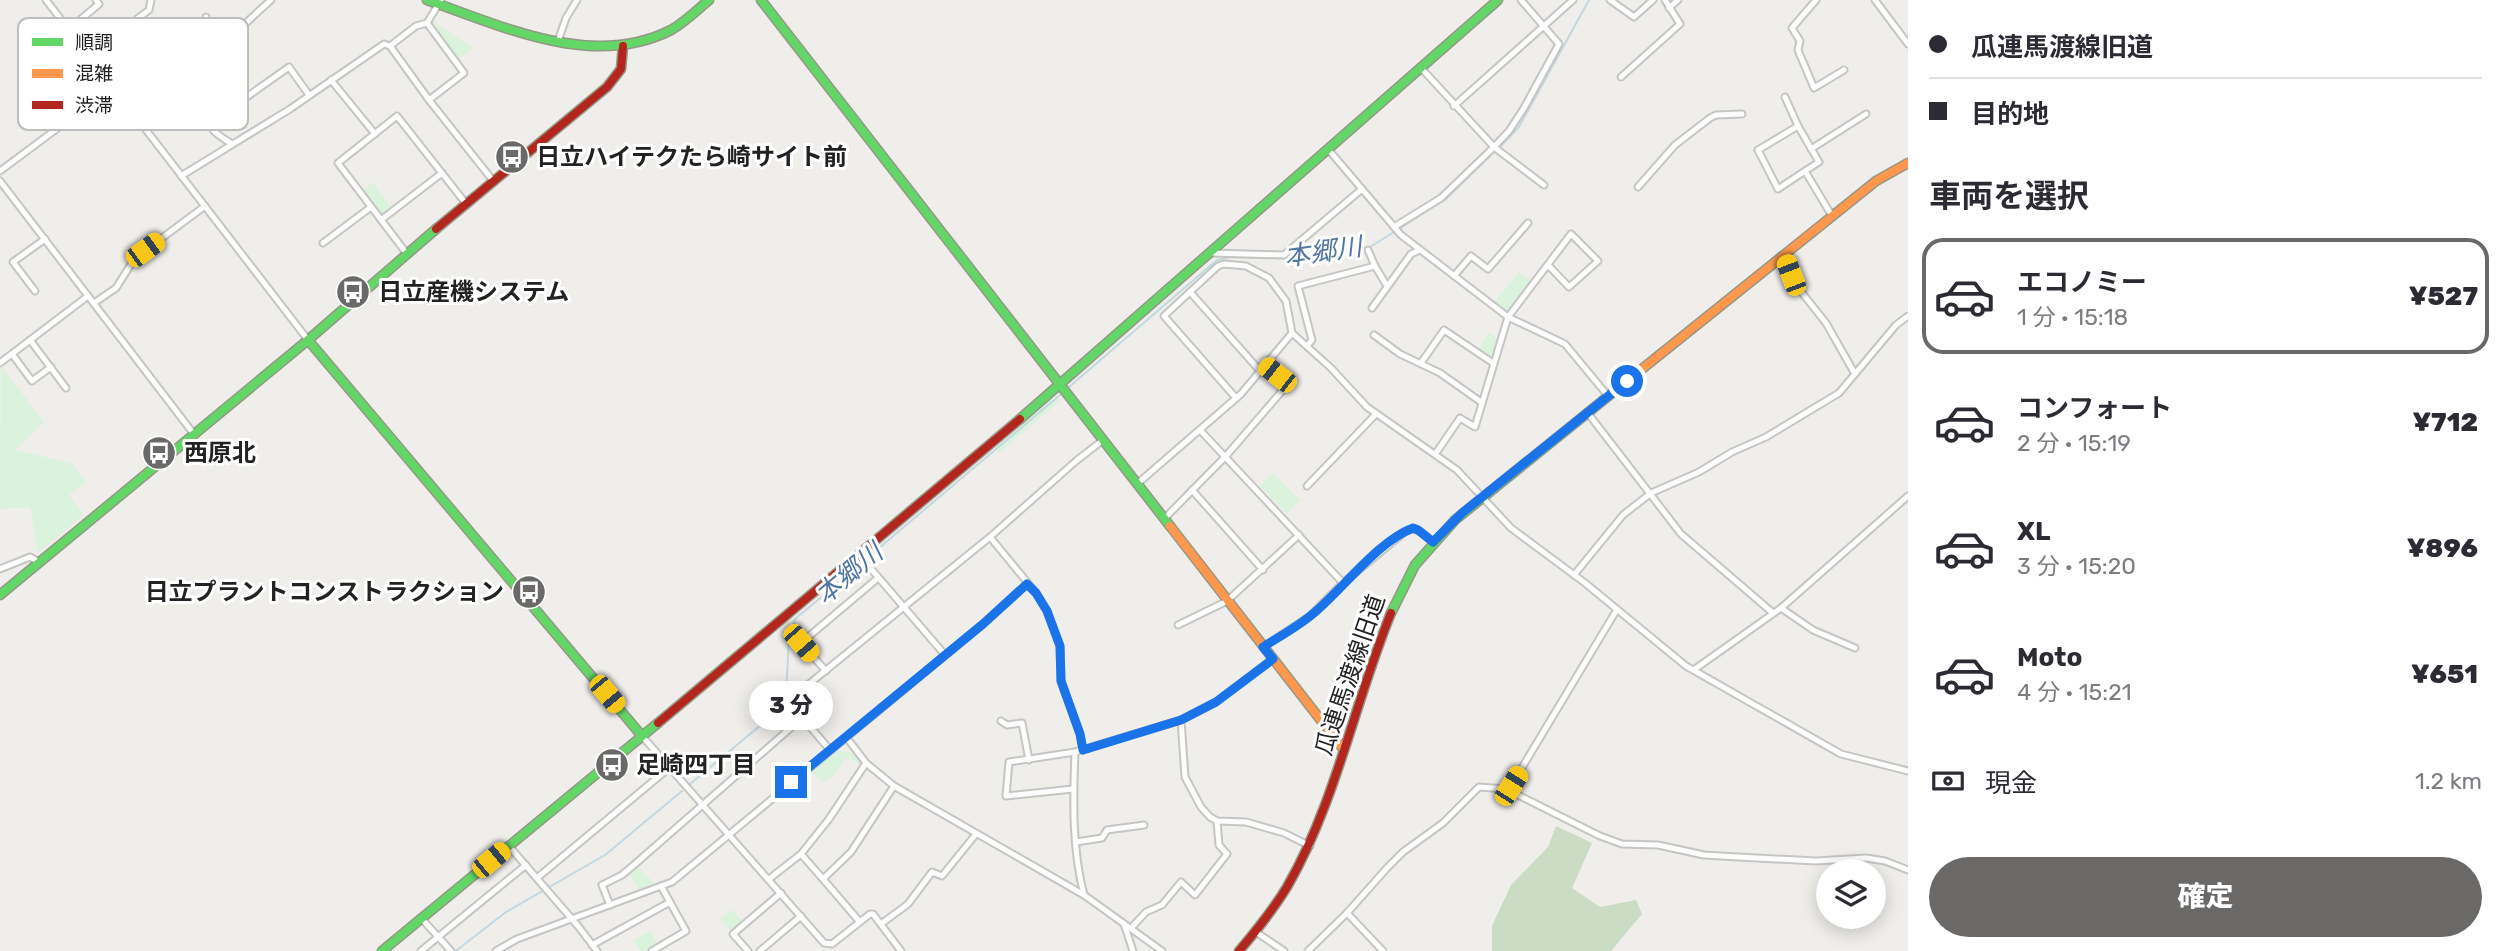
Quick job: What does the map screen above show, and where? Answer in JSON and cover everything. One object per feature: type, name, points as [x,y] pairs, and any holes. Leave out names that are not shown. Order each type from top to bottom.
[{"type":"street","points":[[46,0],[59,18]]},
{"type":"street","points":[[82,18],[99,4],[96,0]]},
{"type":"street","points":[[138,18],[149,10],[151,0]]},
{"type":"street","points":[[248,23],[271,0]]},
{"type":"street","points":[[427,0],[558,41],[589,47],[623,46],[644,41],[670,30],[709,0]]},
{"type":"street","points":[[558,41],[566,18],[577,0]]},
{"type":"street","points":[[761,0],[1344,750]]},
{"type":"street","points":[[382,951],[860,556],[1061,385],[1498,0]]},
{"type":"street","points":[[1394,227],[1441,198],[1509,131],[1524,108],[1559,44],[1521,0]]},
{"type":"street","points":[[1454,106],[1573,0]]},
{"type":"street","points":[[1610,0],[1634,17],[1653,0]]},
{"type":"street","points":[[1621,77],[1680,24],[1665,0]]},
{"type":"street","points":[[1669,8],[1678,0]]},
{"type":"street","points":[[1816,0],[1792,28],[1800,41],[1798,50],[1814,88],[1844,70]]},
{"type":"street","points":[[1875,0],[1908,44]]},
{"type":"street","points":[[390,46],[416,26],[427,23],[440,2]]},
{"type":"street","points":[[427,23],[464,73],[429,100]]},
{"type":"street","points":[[181,176],[290,109],[384,44],[390,46],[494,182]]},
{"type":"street","points":[[0,595],[308,340],[616,79],[624,61],[623,46]]},
{"type":"street","points":[[248,96],[289,67],[309,95]]},
{"type":"street","points":[[1422,69],[1494,147],[1544,185]]},
{"type":"street","points":[[331,80],[374,134]]},
{"type":"street","points":[[1785,97],[1798,127],[1819,162],[1779,189],[1758,150],[1798,127]]},
{"type":"street","points":[[1638,187],[1675,145],[1710,118],[1716,115],[1742,114]]},
{"type":"street","points":[[1811,149],[1866,114]]},
{"type":"street","points":[[407,254],[338,163],[397,116],[467,205]]},
{"type":"street","points":[[0,171],[56,130]]},
{"type":"street","points":[[146,130],[308,340],[669,768],[824,943],[832,944],[870,914],[901,951]]},
{"type":"street","points":[[213,130],[232,144]]},
{"type":"street","points":[[1328,149],[1401,235],[1508,317],[1565,344],[1608,396]]},
{"type":"street","name":"瓜連馬渡線旧道","points":[[1239,951],[1256,932],[1293,878],[1310,846],[1398,595],[1433,542],[1483,496],[1783,254],[1876,181],[1908,163]]},
{"type":"street","points":[[1805,172],[1832,216]]},
{"type":"street","points":[[381,220],[442,173]]},
{"type":"street","points":[[0,181],[193,433]]},
{"type":"street","points":[[1211,253],[1284,255],[1362,189]]},
{"type":"street","points":[[94,303],[116,288],[135,258],[205,206]]},
{"type":"street","points":[[323,243],[371,207]]},
{"type":"street","points":[[1454,276],[1471,256],[1488,269],[1528,223]]},
{"type":"street","points":[[1436,453],[1460,418],[1475,428],[1508,317],[1548,265],[1572,234],[1598,261],[1569,287],[1548,265]]},
{"type":"street","points":[[35,291],[13,262],[45,239]]},
{"type":"street","points":[[1368,250],[1374,266],[1387,286]]},
{"type":"street","points":[[1372,308],[1411,254],[1420,250]]},
{"type":"street","points":[[1222,253],[1224,264]]},
{"type":"street","points":[[1783,254],[1795,284],[1826,323],[1855,374]]},
{"type":"street","points":[[1236,398],[1164,316],[1224,264],[1246,266],[1269,278],[1286,300],[1292,333],[1376,414],[1457,470],[1511,528],[1574,575],[1686,666],[1841,754],[1908,771]]},
{"type":"street","points":[[1307,346],[1312,340],[1298,286],[1374,266]]},
{"type":"street","points":[[1164,519],[1226,456],[1289,384],[1264,369],[1190,292]]},
{"type":"street","points":[[0,363],[88,296]]},
{"type":"street","points":[[1574,575],[1623,515],[1651,493],[1699,472],[1732,452],[1766,437],[1839,393],[1896,325],[1908,317]]},
{"type":"street","points":[[1421,363],[1444,330],[1493,363]]},
{"type":"street","points":[[1137,484],[1236,398],[1264,369],[1292,333]]},
{"type":"street","points":[[1374,335],[1400,354],[1421,363],[1481,401]]},
{"type":"street","points":[[30,340],[66,388]]},
{"type":"street","points":[[12,354],[32,381],[51,367]]},
{"type":"street","points":[[1587,412],[1681,534],[1773,613]]},
{"type":"street","points":[[1307,486],[1376,414]]},
{"type":"street","points":[[1200,430],[1343,583]]},
{"type":"street","points":[[830,750],[788,701],[990,537],[1042,489],[1103,440]]},
{"type":"street","points":[[1192,491],[1263,570]]},
{"type":"street","points":[[1695,669],[1781,608],[1908,496]]},
{"type":"street","points":[[1263,647],[1310,616],[1343,583],[1406,531],[1413,528],[1418,530],[1433,542]]},
{"type":"street","points":[[1178,625],[1227,601],[1298,535]]},
{"type":"street","points":[[990,537],[1036,593],[1047,611],[1060,646],[1061,681],[1083,750]]},
{"type":"street","points":[[860,556],[945,655]]},
{"type":"street","points":[[0,569],[30,557],[39,562]]},
{"type":"street","points":[[826,671],[801,643],[878,578]]},
{"type":"street","points":[[496,951],[517,939],[672,882],[847,738],[1027,584]]},
{"type":"street","points":[[1781,608],[1812,630],[1855,648]]},
{"type":"street","points":[[1506,789],[1616,611]]},
{"type":"street","points":[[1073,789],[1006,796],[1009,762],[1075,752],[1181,720],[1216,702],[1273,659]]},
{"type":"street","points":[[610,905],[601,885],[629,870],[803,718]]},
{"type":"street","points":[[1001,720],[1007,725],[1022,723],[1029,760]]},
{"type":"street","points":[[1181,720],[1185,777],[1201,807],[1210,817],[1217,821],[1246,822],[1284,833],[1310,846]]},
{"type":"street","points":[[847,738],[866,763],[894,786],[1084,895],[1161,951]]},
{"type":"street","points":[[1075,752],[1073,789],[1077,868],[1084,895]]},
{"type":"street","points":[[769,879],[801,854],[829,819],[866,763]]},
{"type":"street","points":[[537,878],[669,768]]},
{"type":"street","points":[[823,879],[851,852],[894,786]]},
{"type":"street","points":[[1308,951],[1403,852],[1443,823],[1479,787],[1506,789],[1600,836],[1622,844],[1658,845],[1704,855],[1760,859],[1816,861],[1866,858],[1885,861],[1908,870]]},
{"type":"street","points":[[1131,928],[1146,912],[1162,905],[1181,883],[1195,895],[1227,854],[1219,845],[1217,821]]},
{"type":"street","points":[[1076,842],[1102,838],[1107,830],[1144,825]]},
{"type":"street","points":[[881,924],[908,904],[932,872],[942,876],[976,834]]},
{"type":"street","points":[[508,845],[594,948],[670,902]]},
{"type":"street","points":[[801,854],[859,921]]},
{"type":"street","points":[[421,951],[526,865]]},
{"type":"street","points":[[652,951],[686,931],[661,886]]},
{"type":"street","points":[[748,951],[733,934],[781,893]]},
{"type":"street","points":[[1347,913],[1383,951]]},
{"type":"street","points":[[760,951],[801,916]]},
{"type":"street","points":[[421,918],[451,951]]},
{"type":"street","points":[[1124,924],[1133,951]]},
{"type":"street","points":[[1256,932],[1284,951]]},
{"type":"green space","points":[[433,21],[473,48],[457,61],[430,25]]},
{"type":"green space","points":[[373,182],[391,207],[380,216],[362,192]]},
{"type":"green space","points":[[1519,272],[1533,282],[1508,315],[1493,304]]},
{"type":"green space","points":[[1488,333],[1500,338],[1492,360],[1478,351]]},
{"type":"green space","points":[[1,366],[44,422],[15,450],[71,463],[86,482],[69,495],[84,515],[38,553],[30,507],[0,509]]},
{"type":"green space","points":[[1051,399],[1062,399],[999,453],[997,445]]},
{"type":"green space","points":[[1273,473],[1300,500],[1287,514],[1260,486]]},
{"type":"green space","points":[[839,750],[857,754],[862,766],[851,759],[845,759],[834,776],[824,782],[811,772],[830,755]]},
{"type":"green space","points":[[1556,826],[1592,843],[1572,888],[1600,907],[1636,900],[1642,914],[1611,951],[1492,951],[1492,926],[1511,885],[1548,847]]},
{"type":"green space","points":[[635,864],[656,885],[640,892],[628,872]]},
{"type":"green space","points":[[733,910],[743,922],[732,932],[720,918]]},
{"type":"green space","points":[[650,931],[658,946],[648,951],[640,951],[634,940]]},
{"type":"waterway","name":"本郷川","points":[[1499,148],[1519,127],[1589,0]]},
{"type":"waterway","name":"本郷川","points":[[1399,229],[1446,199],[1495,151]]},
{"type":"waterway","name":"本郷川","points":[[1069,387],[1217,260],[1231,257],[1301,259],[1370,247],[1394,232]]},
{"type":"waterway","name":"本郷川","points":[[866,559],[1060,395]]},
{"type":"waterway","name":"本郷川","points":[[690,784],[780,709],[786,694],[789,638],[795,619],[862,563]]},
{"type":"waterway","name":"本郷川","points":[[457,950],[506,912],[605,855],[682,791]]},
{"type":"traffic: fast","points":[[427,0],[548,40],[611,46],[641,41],[671,30],[709,0]]},
{"type":"traffic: fast","points":[[761,0],[1170,526]]},
{"type":"traffic: fast","points":[[1020,419],[1498,0]]},
{"type":"traffic: fast","points":[[0,595],[308,340],[436,229]]},
{"type":"traffic: fast","points":[[308,340],[642,736]]},
{"type":"traffic: fast","points":[[1391,613],[1415,565],[1455,520],[1632,377]]},
{"type":"traffic: fast","points":[[382,951],[658,723]]},
{"type":"traffic: slow","points":[[1632,377],[1876,181],[1908,163]]},
{"type":"traffic: slow","points":[[1170,526],[1344,750]]},
{"type":"traffic: jam","points":[[436,229],[607,87],[621,69],[623,46]]},
{"type":"traffic: jam","points":[[658,723],[1020,419]]},
{"type":"traffic: jam","points":[[1239,951],[1276,904],[1304,855],[1332,787],[1391,613]]},
{"type":"place","name":"日立ハイテクたら崎サイト前","points":[[512,157]]},
{"type":"place","name":"日立産機システム","points":[[353,292]]},
{"type":"place","name":"西原北","points":[[159,453]]},
{"type":"place","name":"日立プラントコンストラクション","points":[[529,592]]},
{"type":"place","name":"足崎四丁目","points":[[612,765]]},
{"type":"route","points":[[791,782],[983,624],[1027,584],[1047,611],[1060,646],[1061,681],[1083,750],[1181,720],[1216,702],[1273,659],[1263,647],[1310,616],[1395,538],[1413,528],[1433,542],[1462,513],[1627,381]]}]
